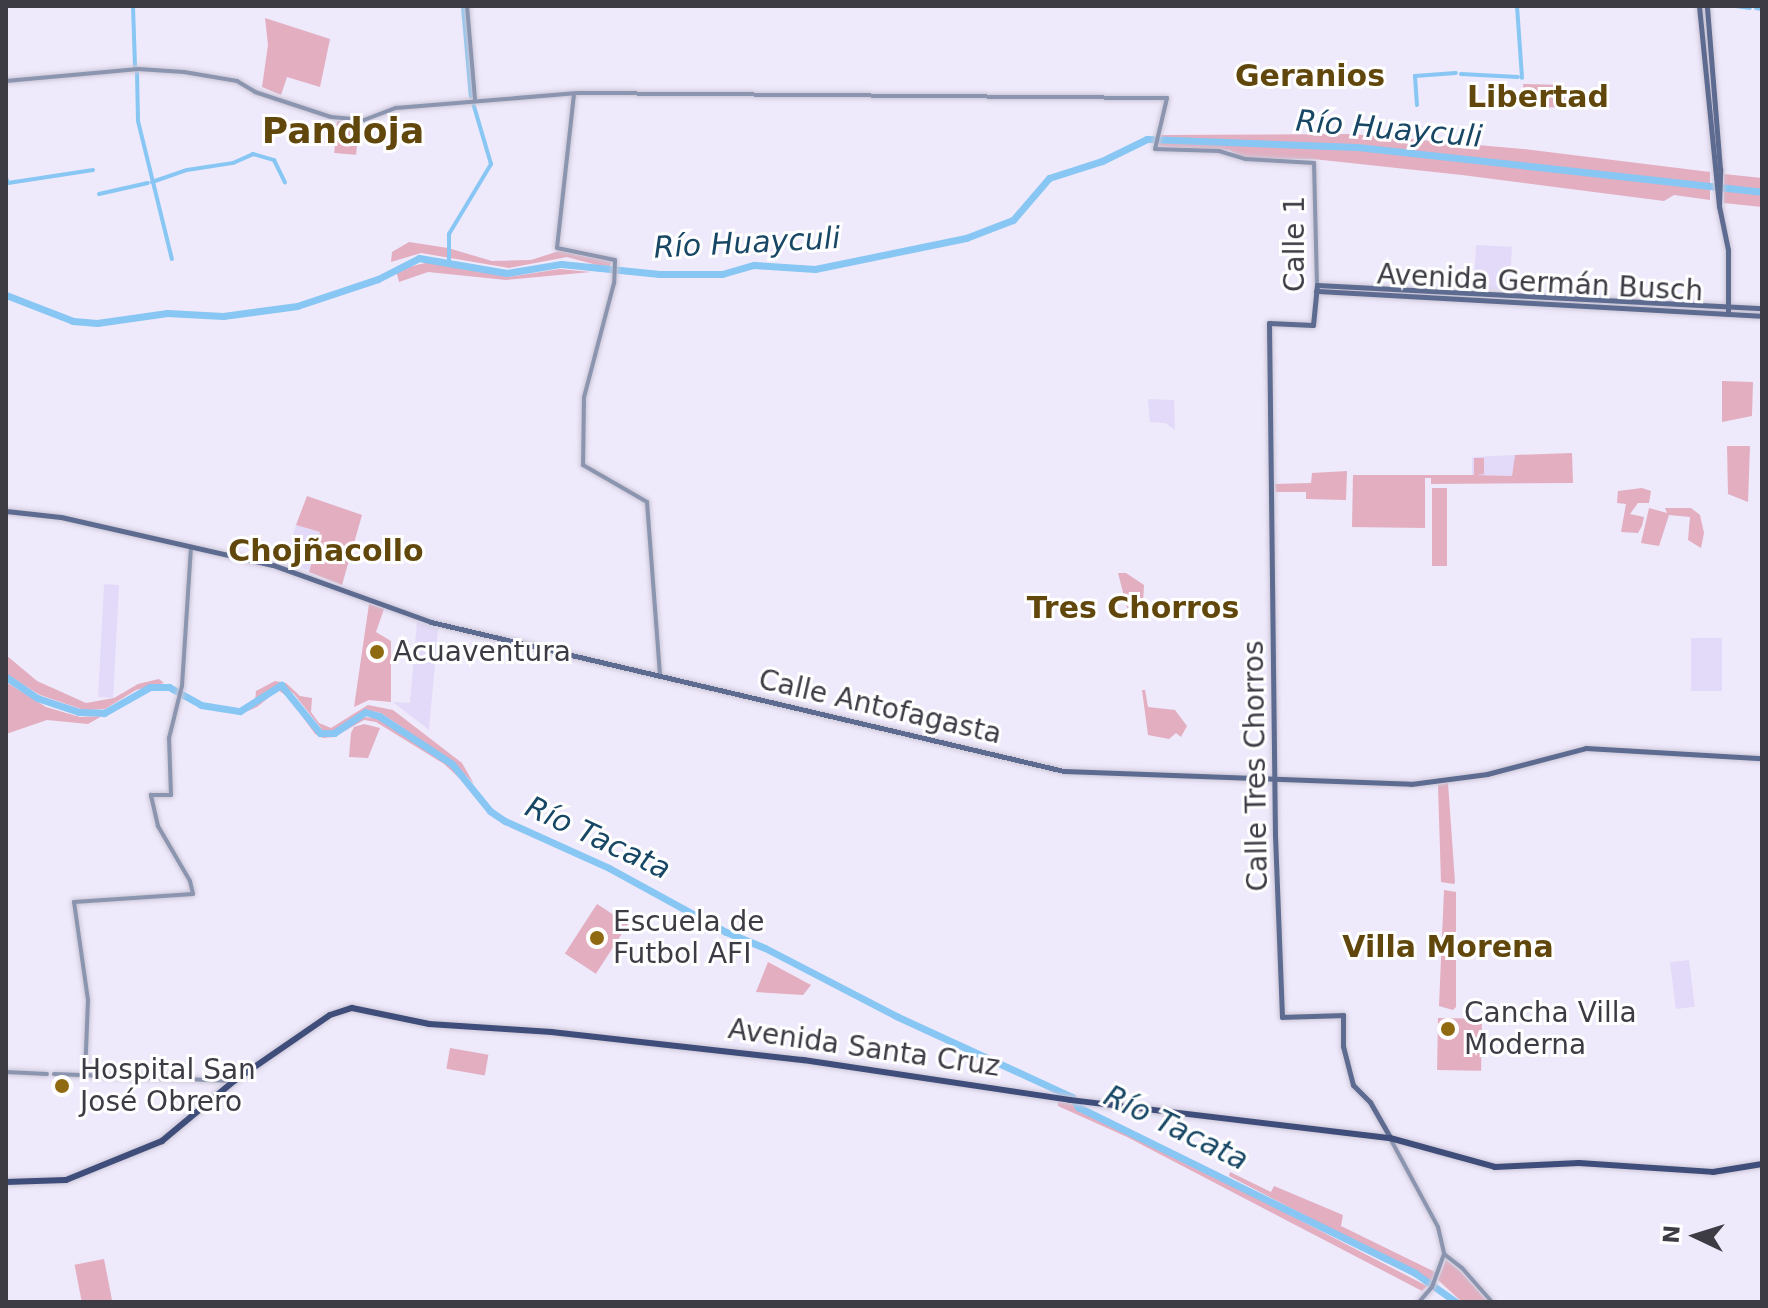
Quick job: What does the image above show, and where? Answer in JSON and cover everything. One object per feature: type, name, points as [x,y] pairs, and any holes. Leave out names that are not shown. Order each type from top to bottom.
[{"type":"main road","points":[[1699,6],[1719,206],[1728,250],[1728,314]]},
{"type":"main road","points":[[1707,6],[1717,186]]},
{"type":"main road","name":"Avenida Germán Busch","points":[[1317,288],[1762,308]]},
{"type":"main road","name":"Avenida Germán Busch","points":[[1317,288],[1762,316]]},
{"type":"main road","name":"Calle 1","points":[[1269,323],[1313,325],[1317,288]]},
{"type":"main road","name":"Calle Tres Chorros","points":[[1269,323],[1282,1017],[1343,1015],[1343,1046],[1353,1085],[1370,1102],[1390,1138]]},
{"type":"main road","name":"Calle Antofagasta","points":[[6,511],[61,517],[285,568],[431,622],[1064,771],[1435,783],[1533,764],[1586,748],[1762,758]]},
{"type":"main road","name":"Avenida Santa Cruz","points":[[6,1182],[66,1180],[162,1141],[234,1081],[330,1015],[352,1008],[410,1022],[567,1033],[799,1060],[1070,1100],[1390,1138],[1495,1167],[1579,1163],[1713,1172],[1762,1164]]},
{"type":"street","points":[[467,6],[476,100]]},
{"type":"street","points":[[6,81],[138,69],[169,70],[237,81],[255,92],[331,117],[364,120],[396,108],[574,94],[557,248],[615,262],[614,279],[584,397],[583,465],[647,502],[660,676]]},
{"type":"street","name":"Calle 1","points":[[574,94],[1167,98],[1155,149],[1219,151],[1246,159],[1314,163],[1317,288]]},
{"type":"street","points":[[85,1075],[88,1000],[74,902],[193,894],[190,881],[158,826],[151,795],[171,795],[169,738],[180,692],[191,547]]},
{"type":"street","points":[[6,1072],[47,1074]]},
{"type":"street","points":[[54,1074],[234,1081]]},
{"type":"street","points":[[1390,1138],[1438,1227],[1444,1254],[1433,1284],[1419,1302]]},
{"type":"street","points":[[1444,1254],[1492,1300]]},
{"type":"shaded area","points":[[265,18],[330,39],[320,87],[287,77],[281,95],[262,87],[268,45]]},
{"type":"shaded area","points":[[1523,84],[1564,85],[1566,107],[1525,108]]},
{"type":"shaded area","points":[[337,121],[359,123],[356,155],[334,153]]},
{"type":"shaded area","points":[[1352,134],[1523,149],[1710,172],[1710,200],[1674,195],[1664,201],[1462,175],[1313,159],[1244,158],[1229,150],[1158,146],[1161,135]]},
{"type":"shaded area","points":[[1724,174],[1762,178],[1762,207],[1724,203]]},
{"type":"shaded area","points":[[409,242],[448,248],[492,261],[531,260],[559,251],[611,262],[610,266],[597,265],[567,257],[509,268],[421,253],[391,262],[392,252]]},
{"type":"shaded area","points":[[1476,245],[1512,247],[1510,290],[1474,288]]},
{"type":"shaded area","points":[[429,262],[508,277],[560,269],[591,272],[506,280],[428,272],[399,282],[396,270]]},
{"type":"shaded area","points":[[1722,381],[1753,382],[1752,416],[1722,422]]},
{"type":"shaded area","points":[[1148,399],[1174,400],[1175,430],[1165,423],[1150,422]]},
{"type":"shaded area","points":[[1727,446],[1750,446],[1748,502],[1728,494]]},
{"type":"shaded area","points":[[1572,453],[1573,483],[1431,484],[1431,478],[1425,478],[1425,528],[1352,527],[1353,475],[1474,475],[1474,458],[1484,458],[1484,474],[1477,475],[1512,476],[1515,455]]},
{"type":"shaded area","points":[[1515,455],[1512,476],[1472,475],[1472,457]]},
{"type":"shaded area","points":[[1347,471],[1346,500],[1306,499],[1306,492],[1276,492],[1275,484],[1311,483],[1312,473]]},
{"type":"shaded area","points":[[1432,488],[1447,488],[1447,566],[1432,566]]},
{"type":"shaded area","points":[[1642,488],[1651,491],[1649,503],[1638,503],[1630,514],[1644,517],[1642,526],[1638,533],[1621,532],[1626,504],[1617,503],[1618,491]]},
{"type":"shaded area","points":[[307,496],[362,515],[342,585],[309,572],[320,532],[296,525]]},
{"type":"shaded area","points":[[1649,508],[1667,513],[1665,508],[1691,508],[1700,515],[1704,533],[1701,548],[1688,540],[1690,517],[1669,515],[1659,546],[1641,543]]},
{"type":"shaded area","points":[[296,525],[320,532],[309,570],[285,563]]},
{"type":"shaded area","points":[[1118,573],[1126,573],[1144,585],[1142,619],[1130,619]]},
{"type":"shaded area","points":[[104,584],[119,585],[113,698],[98,697]]},
{"type":"shaded area","name":"Acuaventura","points":[[369,604],[384,609],[376,632],[391,641],[391,702],[369,700],[354,707]]},
{"type":"shaded area","points":[[417,622],[438,629],[429,730],[393,702],[410,703]]},
{"type":"shaded area","points":[[1691,638],[1722,638],[1722,691],[1691,691]]},
{"type":"shaded area","points":[[6,655],[37,681],[86,703],[114,698],[138,684],[159,679],[164,683],[136,690],[105,709],[84,710],[40,695],[6,674]]},
{"type":"shaded area","points":[[275,681],[286,683],[300,696],[312,698],[311,712],[319,723],[331,728],[368,705],[393,710],[462,763],[474,784],[454,763],[381,713],[367,710],[334,731],[324,732],[294,694],[281,683],[255,702],[256,691]]},
{"type":"shaded area","points":[[6,682],[46,707],[80,717],[102,716],[88,724],[47,720],[6,734]]},
{"type":"shaded area","points":[[278,688],[291,697],[318,733],[336,733],[359,717],[378,718],[451,765],[469,787],[444,764],[376,722],[364,720],[334,737],[323,738],[315,734],[288,697],[278,690],[257,707],[243,713]]},
{"type":"shaded area","points":[[1142,690],[1145,690],[1148,707],[1175,710],[1187,726],[1181,737],[1176,733],[1169,739],[1148,735]]},
{"type":"shaded area","points":[[364,724],[380,728],[368,758],[349,757],[351,733],[354,727]]},
{"type":"shaded area","points":[[1448,783],[1454,884],[1441,882],[1438,785]]},
{"type":"shaded area","points":[[1444,890],[1456,892],[1456,1007],[1453,1010],[1439,1006]]},
{"type":"shaded area","name":"Escuela de Futbol AFI","points":[[597,904],[628,924],[596,974],[565,953]]},
{"type":"shaded area","points":[[1689,960],[1695,1007],[1676,1009],[1670,962]]},
{"type":"shaded area","points":[[768,962],[811,985],[803,995],[756,992]]},
{"type":"shaded area","points":[[1438,1018],[1482,1019],[1481,1071],[1437,1070]]},
{"type":"shaded area","points":[[450,1048],[488,1055],[485,1075],[446,1069]]},
{"type":"shaded area","points":[[1058,1102],[1075,1104],[1427,1286],[1422,1291],[1127,1137],[1058,1106]]},
{"type":"shaded area","points":[[1230,1172],[1271,1192],[1274,1186],[1343,1215],[1341,1226],[1435,1272],[1431,1281],[1229,1176]]},
{"type":"shaded area","points":[[104,1259],[112,1300],[82,1302],[75,1265]]},
{"type":"shaded area","points":[[1446,1260],[1488,1302],[1462,1302],[1438,1280]]},
{"type":"waterway","points":[[133,6],[135,67]]},
{"type":"waterway","points":[[463,6],[471,97]]},
{"type":"waterway","points":[[1517,6],[1522,78]]},
{"type":"waterway","points":[[1736,6],[1750,8]]},
{"type":"waterway","points":[[1756,8],[1762,9]]},
{"type":"waterway","points":[[137,72],[138,121],[172,259]]},
{"type":"waterway","points":[[1417,105],[1415,76],[1456,73]]},
{"type":"waterway","points":[[1461,74],[1518,77]]},
{"type":"waterway","points":[[449,261],[449,234],[491,164],[473,103]]},
{"type":"waterway","name":"Río Huayculi","points":[[6,295],[73,321],[97,323],[167,313],[223,316],[297,306],[378,279],[419,258],[507,273],[561,264],[659,274],[722,274],[754,265],[815,269],[966,238],[1013,220],[1049,178],[1102,161],[1147,139],[1357,147],[1762,192]]},
{"type":"waterway","points":[[152,182],[187,170],[233,163],[253,154],[274,160],[285,183]]},
{"type":"waterway","points":[[6,178],[8,183],[93,170]]},
{"type":"waterway","points":[[99,194],[148,183]]},
{"type":"waterway","name":"Río Tacata","points":[[6,677],[37,698],[79,712],[104,713],[150,687],[169,687],[201,705],[240,711],[281,685],[320,733],[334,733],[365,712],[379,716],[452,764],[490,811],[505,821],[609,868],[726,932],[765,948],[896,1016],[1072,1097],[1078,1107],[1415,1273],[1456,1302]]},
{"type":"place","name":"Acuaventura","points":[[377,652]]},
{"type":"place","name":"Escuela de Futbol AFI","points":[[597,938]]},
{"type":"place","name":"Cancha Villa Moderna","points":[[1448,1029]]},
{"type":"place","name":"Hospital San José Obrero","points":[[62,1086]]},
{"type":"district","name":"Geranios","points":[[1310,76]]},
{"type":"district","name":"Libertad","points":[[1538,97]]},
{"type":"district","name":"Pandoja","points":[[343,131]]},
{"type":"district","name":"Chojñacollo","points":[[326,551]]},
{"type":"district","name":"Tres Chorros","points":[[1133,608]]},
{"type":"district","name":"Villa Morena","points":[[1448,947]]}]
